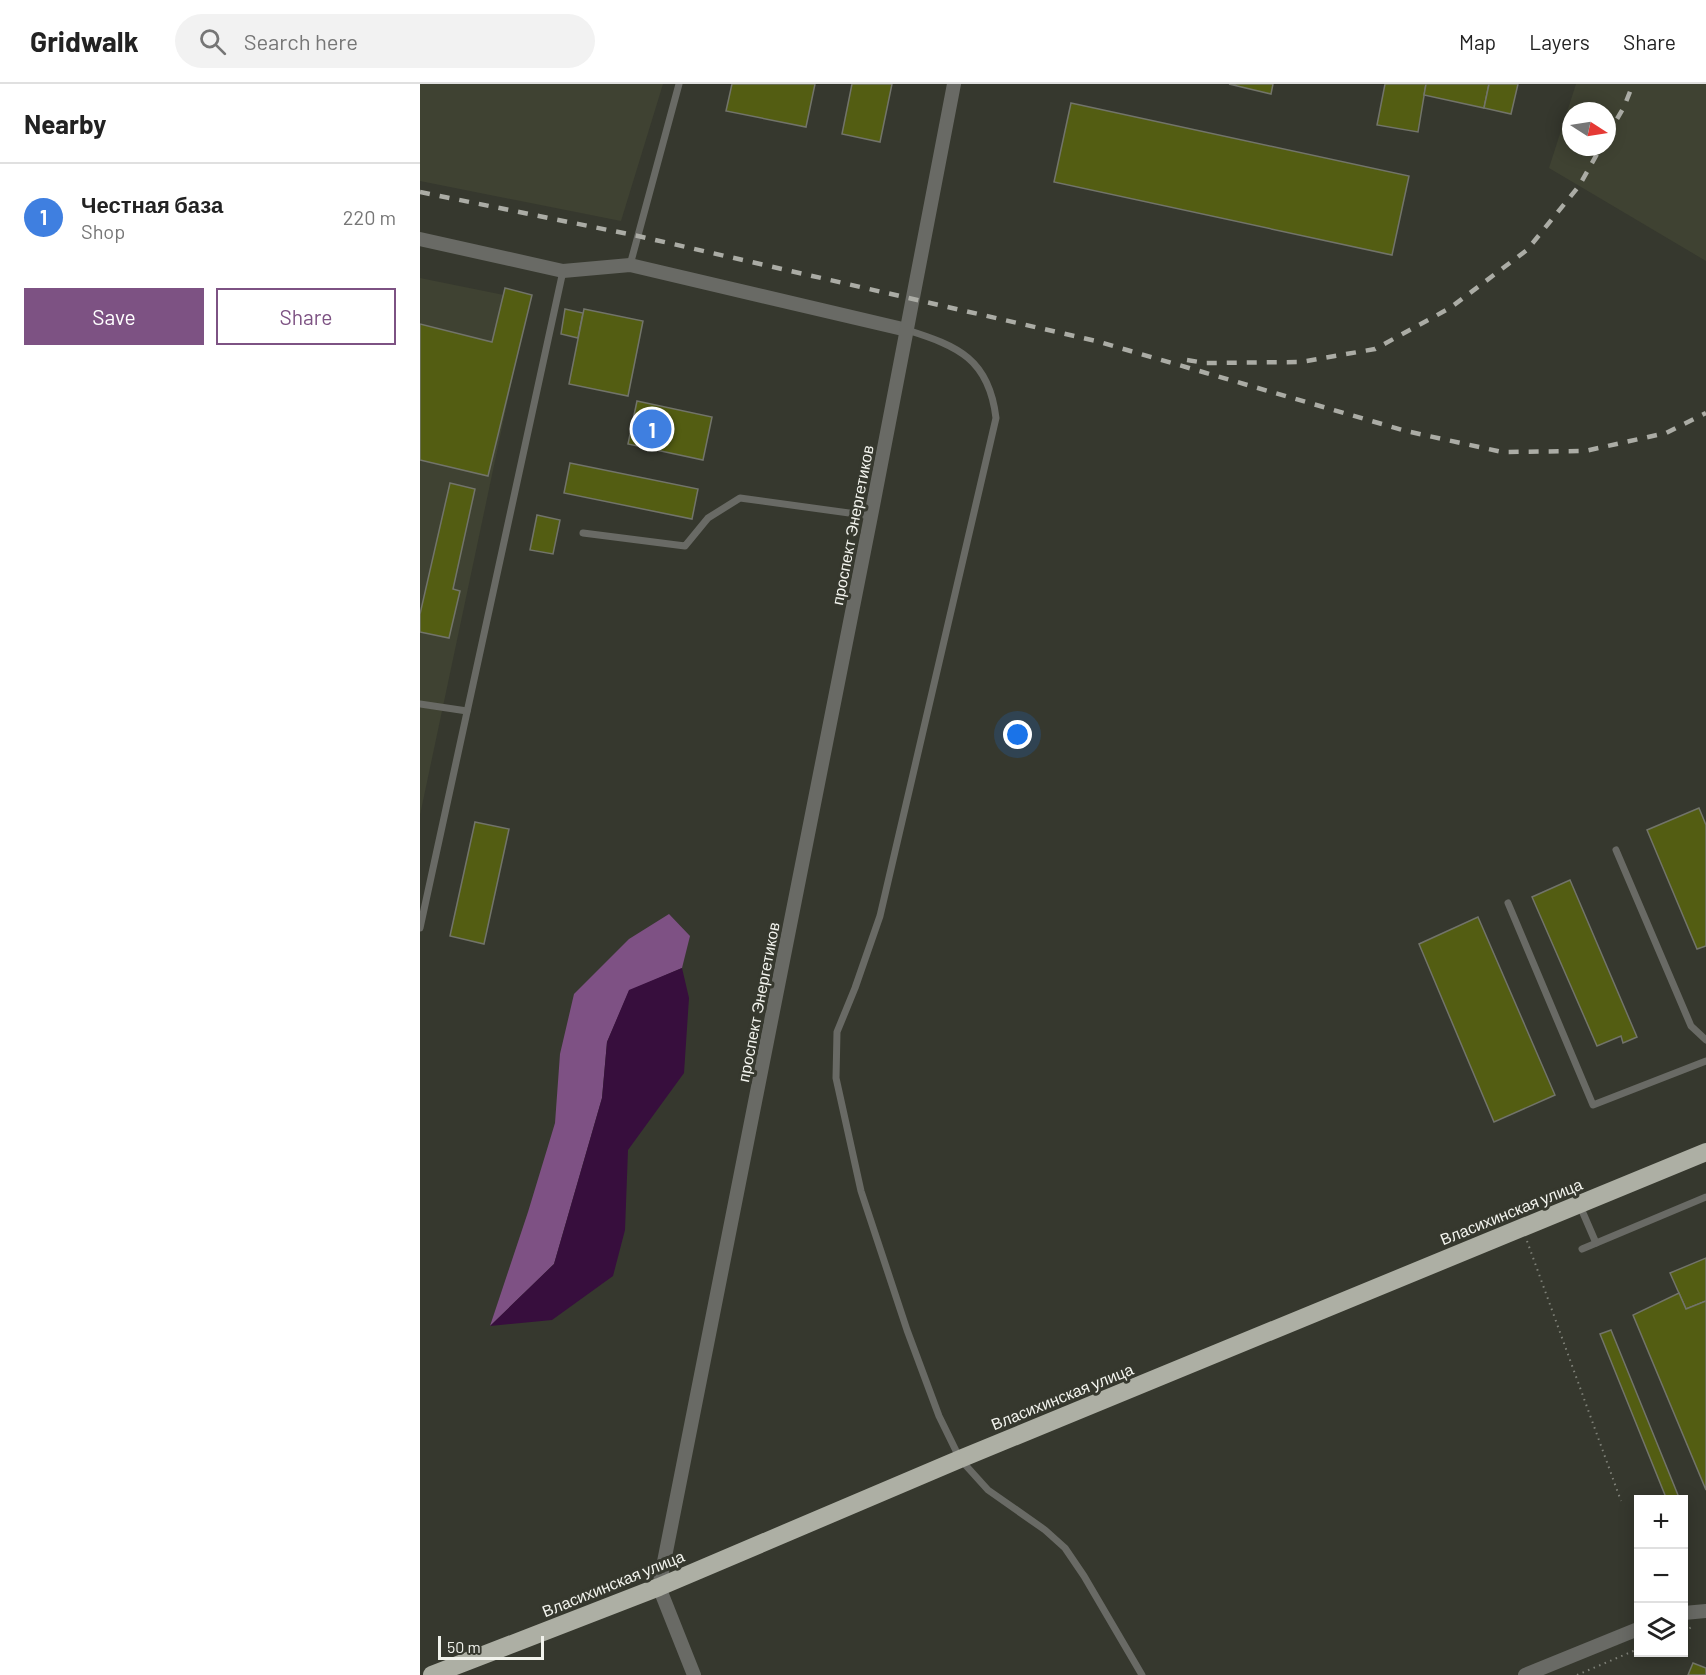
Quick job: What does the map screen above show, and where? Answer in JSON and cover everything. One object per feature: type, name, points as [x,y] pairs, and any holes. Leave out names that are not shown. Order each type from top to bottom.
[{"type":"highway","name":"Власихинская улица","points":[[432,1675],[659,1587],[960,1459],[1706,1152]]},
{"type":"street","name":"проспект Энергетиков","points":[[659,1587],[954,84]]},
{"type":"street","points":[[420,239],[564,271],[630,265],[907,330]]},
{"type":"street","points":[[659,1587],[694,1675]]},
{"type":"street","points":[[1688,1612],[1706,1611]]},
{"type":"street","points":[[1525,1675],[1634,1631]]},
{"type":"lane","points":[[630,265],[679,84]]},
{"type":"lane","points":[[420,928],[564,271]]},
{"type":"lane","points":[[907,330],[943,342],[976,363],[993,396],[996,418],[880,916],[837,1032],[836,1078],[861,1191],[924,1377],[939,1416],[960,1459],[988,1490],[1046,1530],[1065,1548],[1142,1675]]},
{"type":"lane","points":[[583,533],[685,546],[708,518],[740,498],[871,516]]},
{"type":"lane","points":[[420,704],[467,711]]},
{"type":"lane","points":[[1616,850],[1691,1026],[1706,1040]]},
{"type":"lane","points":[[1508,903],[1593,1105],[1706,1061]]},
{"type":"lane","points":[[1582,1249],[1706,1197]]},
{"type":"lane","points":[[1580,1204],[1596,1242]]},
{"type":"path","points":[[1522,1228],[1621,1501]]},
{"type":"path","points":[[1577,1675],[1634,1651]]},
{"type":"shaded area","points":[[420,84],[663,84],[621,221],[420,181]]},
{"type":"shaded area","points":[[1576,84],[1706,84],[1706,261],[1549,168],[1562,128],[1562,156],[1616,156],[1616,102],[1570,102]]},
{"type":"shaded area","points":[[420,278],[529,300],[420,815]]},
{"type":"shaded area","points":[[669,914],[690,936],[682,968],[629,991],[607,1042],[602,1098],[554,1264],[490,1326],[555,1123],[560,1054],[574,994],[629,939]]},
{"type":"shaded area","points":[[682,968],[689,998],[684,1073],[628,1150],[625,1230],[613,1276],[552,1320],[490,1326],[554,1264],[602,1098],[607,1042],[629,990]]},
{"type":"building","points":[[732,84],[815,84],[806,127],[726,111]]},
{"type":"building","points":[[852,84],[892,84],[880,142],[842,134]]},
{"type":"building","points":[[1229,84],[1273,84],[1271,94]]},
{"type":"building","points":[[1385,84],[1426,84],[1418,132],[1377,125]]},
{"type":"building","points":[[1426,84],[1489,84],[1484,108],[1424,95]]},
{"type":"building","points":[[1489,84],[1518,84],[1511,114],[1484,108]]},
{"type":"building","points":[[1071,103],[1409,176],[1392,255],[1054,182]]},
{"type":"building","points":[[505,288],[532,295],[488,476],[420,460],[420,324],[492,342]]},
{"type":"building","points":[[565,309],[583,313],[578,338],[561,334]]},
{"type":"building","points":[[584,309],[643,321],[628,396],[569,384]]},
{"type":"building","points":[[637,401],[712,417],[703,460],[628,444]]},
{"type":"building","points":[[570,463],[698,489],[692,519],[564,493]]},
{"type":"building","points":[[450,483],[475,489],[453,589],[460,591],[449,638],[420,632],[420,614]]},
{"type":"building","points":[[537,515],[560,520],[553,554],[530,550]]},
{"type":"building","points":[[1699,808],[1706,825],[1706,946],[1697,949],[1647,830]]},
{"type":"building","points":[[475,822],[509,829],[484,944],[450,936]]},
{"type":"building","points":[[1570,880],[1637,1037],[1623,1043],[1621,1036],[1597,1046],[1532,897]]},
{"type":"building","points":[[1478,917],[1555,1095],[1494,1122],[1419,944]]},
{"type":"building","points":[[1706,1258],[1706,1301],[1686,1309],[1670,1273]]},
{"type":"building","points":[[1679,1293],[1686,1309],[1706,1301],[1706,1490],[1633,1315]]},
{"type":"building","points":[[1611,1330],[1678,1495],[1665,1495],[1600,1334]]},
{"type":"building","points":[[1693,1663],[1706,1668],[1706,1675],[1688,1675]]},
{"type":"railway","points":[[1616,121],[1633,84]]},
{"type":"railway","points":[[1187,360],[1205,363],[1301,362],[1375,349],[1450,308],[1527,250],[1579,186],[1596,156]]},
{"type":"railway","points":[[420,192],[638,236],[1096,341],[1406,431],[1502,452],[1585,451],[1666,433],[1706,413]]},
{"type":"place","name":"Честная база","points":[[652,429]]}]
